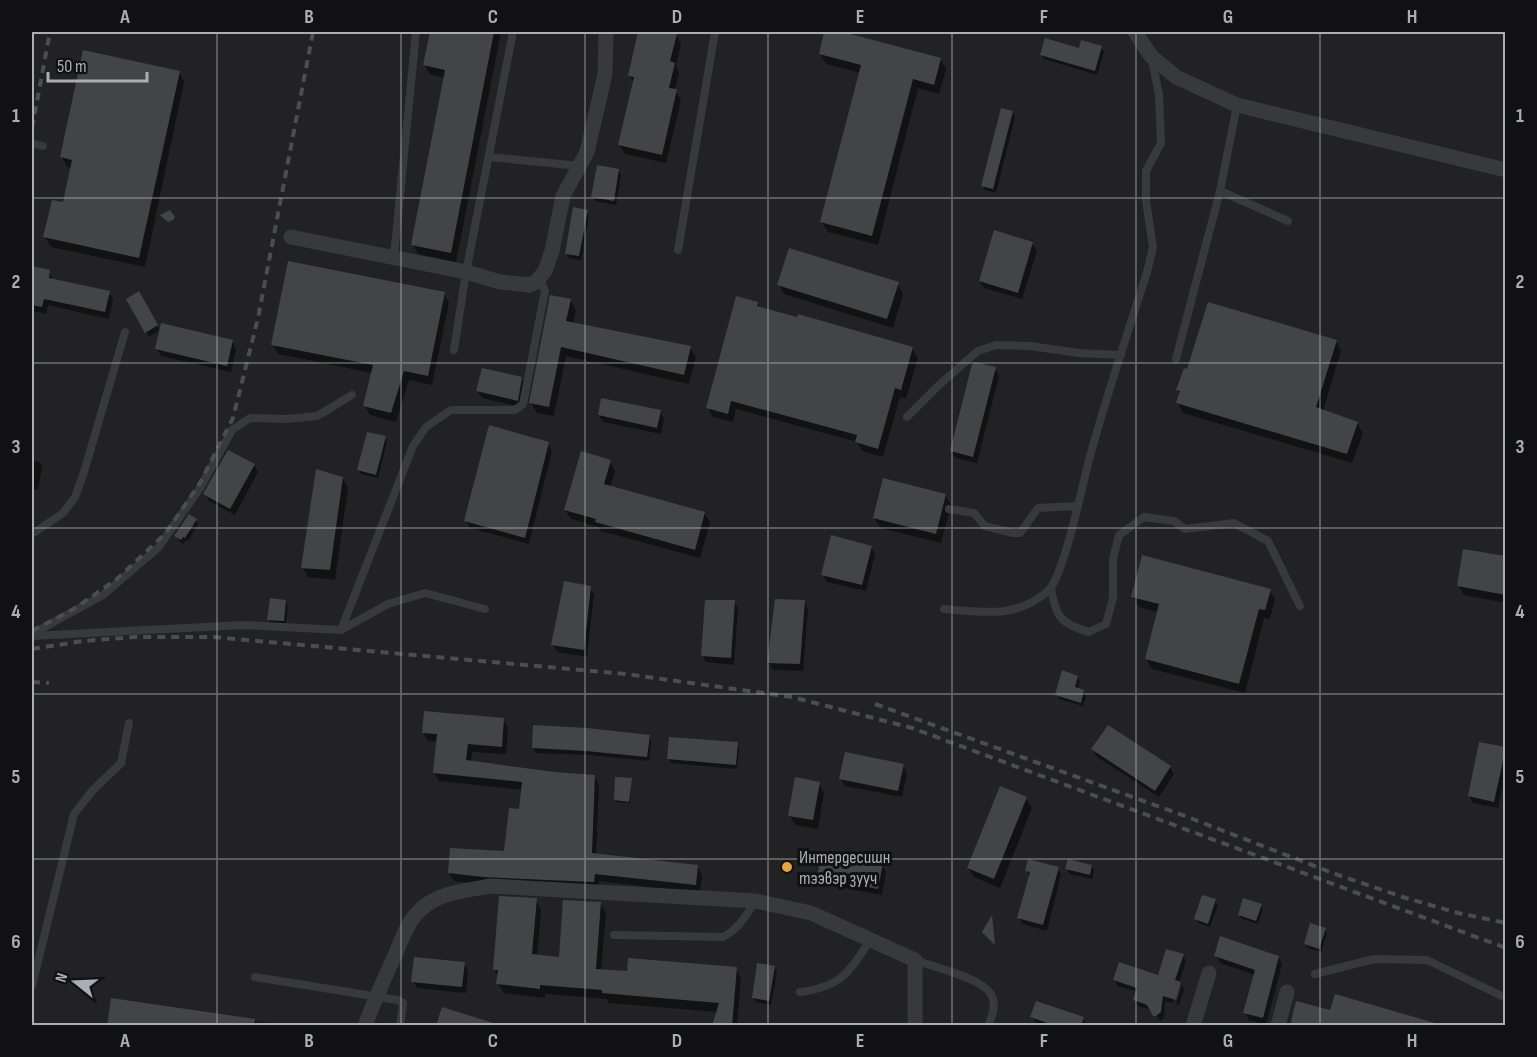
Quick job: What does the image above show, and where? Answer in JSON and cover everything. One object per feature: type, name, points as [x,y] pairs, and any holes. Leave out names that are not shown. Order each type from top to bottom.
[{"type":"street","points":[[291,237],[466,272],[500,282],[529,285],[545,271],[552,251],[563,196],[587,152],[605,74],[606,32]]},
{"type":"street","points":[[1136,32],[1152,56],[1176,77],[1237,105],[1506,170]]},
{"type":"street","points":[[365,1026],[406,929],[418,911],[435,900],[491,886],[756,901],[811,913],[915,960],[915,1026]]},
{"type":"street","points":[[1193,1026],[1209,973]]},
{"type":"street","points":[[1278,1026],[1287,992]]},
{"type":"lane","points":[[394,257],[417,32]]},
{"type":"lane","points":[[454,350],[466,272],[513,32]]},
{"type":"lane","points":[[678,250],[715,32]]},
{"type":"lane","points":[[944,609],[1001,613],[1029,605],[1051,588],[1066,551],[1089,459],[1153,247],[1146,201],[1146,171],[1161,143],[1159,95],[1152,56]]},
{"type":"lane","points":[[1176,359],[1220,191],[1237,105]]},
{"type":"lane","points":[[32,143],[43,146]]},
{"type":"lane","points":[[489,157],[580,166]]},
{"type":"lane","points":[[1220,191],[1288,221]]},
{"type":"lane","points":[[341,630],[413,446],[426,427],[452,410],[515,410],[523,404],[545,291],[539,278]]},
{"type":"lane","points":[[32,534],[63,513],[75,497],[125,332]]},
{"type":"lane","points":[[907,417],[978,351],[996,345],[1121,355]]},
{"type":"lane","points":[[32,635],[103,595],[158,548],[200,488],[232,430],[250,418],[286,419],[316,416],[352,395]]},
{"type":"lane","points":[[950,509],[974,513],[985,526],[1013,533],[1020,532],[1038,508],[1077,506]]},
{"type":"lane","points":[[1051,588],[1057,614],[1072,627],[1089,632],[1106,624],[1113,597],[1113,559],[1119,535],[1144,517],[1174,521],[1185,529],[1234,523],[1268,541],[1300,606]]},
{"type":"lane","points":[[32,635],[243,625],[341,630],[388,604],[424,593],[485,609]]},
{"type":"lane","points":[[32,986],[74,814],[93,790],[122,763],[129,723]]},
{"type":"lane","points":[[614,935],[723,937],[737,927],[756,901]]},
{"type":"lane","points":[[800,992],[819,989],[838,982],[853,966],[871,939]]},
{"type":"lane","points":[[32,947],[41,949]]},
{"type":"lane","points":[[1315,974],[1374,959],[1427,960],[1506,999]]},
{"type":"lane","points":[[915,960],[985,987],[992,995],[994,1009],[988,1026]]},
{"type":"lane","points":[[255,977],[398,1000],[403,1003],[400,1026]]},
{"type":"shaded area","points":[[32,32],[1505,32],[1505,1025],[32,1025]]},
{"type":"building","points":[[430,32],[494,32],[451,253],[411,245],[445,70],[423,65]]},
{"type":"building","points":[[638,32],[677,34],[670,61],[675,63],[669,88],[677,89],[662,155],[618,145],[634,77],[628,76]]},
{"type":"building","points":[[824,32],[843,32],[941,58],[934,85],[913,79],[872,236],[820,222],[861,65],[819,54]]},
{"type":"building","points":[[1045,38],[1079,48],[1081,40],[1102,46],[1095,71],[1040,55]]},
{"type":"building","points":[[83,50],[180,71],[139,258],[43,237],[52,200],[63,202],[72,160],[60,157]]},
{"type":"building","points":[[1001,108],[1013,111],[993,189],[981,186]]},
{"type":"building","points":[[597,165],[619,169],[614,201],[591,197]]},
{"type":"building","points":[[573,207],[588,210],[579,256],[565,254]]},
{"type":"building","points":[[170,210],[175,217],[168,222],[160,215]]},
{"type":"building","points":[[994,230],[1033,242],[1018,293],[979,281]]},
{"type":"building","points":[[789,248],[899,282],[887,319],[777,285]]},
{"type":"building","points":[[288,261],[445,292],[428,376],[404,371],[391,413],[363,406],[373,365],[271,345]]},
{"type":"building","points":[[32,266],[50,270],[49,278],[110,291],[105,312],[44,299],[42,307],[32,305]]},
{"type":"building","points":[[139,291],[158,325],[145,333],[126,299]]},
{"type":"building","points":[[550,295],[571,299],[566,321],[691,346],[684,375],[561,347],[549,407],[529,403]]},
{"type":"building","points":[[736,296],[758,302],[757,306],[797,317],[798,314],[913,347],[901,390],[895,388],[878,449],[855,442],[857,435],[731,401],[728,414],[706,408]]},
{"type":"building","points":[[1208,302],[1337,340],[1316,407],[1358,422],[1347,454],[1176,403],[1180,391],[1176,390],[1184,368],[1187,369]]},
{"type":"building","points":[[161,323],[233,340],[227,366],[155,349]]},
{"type":"building","points":[[975,362],[996,367],[973,457],[950,451],[972,364]]},
{"type":"building","points":[[482,368],[522,377],[518,401],[476,391]]},
{"type":"building","points":[[601,398],[661,410],[657,428],[598,415]]},
{"type":"building","points":[[489,425],[549,442],[525,538],[464,521]]},
{"type":"building","points":[[367,432],[386,436],[376,475],[357,470]]},
{"type":"building","points":[[228,450],[255,464],[230,509],[203,494]]},
{"type":"building","points":[[581,451],[611,460],[604,484],[705,512],[695,550],[595,522],[596,519],[564,510]]},
{"type":"building","points":[[316,469],[343,477],[330,570],[301,568]]},
{"type":"building","points":[[883,478],[946,494],[936,534],[873,518]]},
{"type":"building","points":[[189,514],[197,519],[185,538],[181,540],[174,536]]},
{"type":"building","points":[[831,535],[872,546],[862,585],[821,575]]},
{"type":"building","points":[[1463,549],[1506,556],[1506,595],[1457,586]]},
{"type":"building","points":[[1142,555],[1271,589],[1265,610],[1259,609],[1239,684],[1145,659],[1159,604],[1131,597]]},
{"type":"building","points":[[564,581],[591,586],[584,650],[551,645]]},
{"type":"building","points":[[270,598],[286,600],[284,621],[267,620]]},
{"type":"building","points":[[775,599],[805,600],[800,664],[767,663]]},
{"type":"building","points":[[705,600],[735,600],[731,658],[701,656]]},
{"type":"building","points":[[1062,670],[1078,676],[1075,687],[1084,690],[1081,703],[1055,695]]},
{"type":"building","points":[[424,711],[504,718],[502,747],[468,744],[466,760],[595,775],[592,853],[698,865],[696,885],[595,874],[594,882],[483,877],[448,873],[450,848],[504,851],[509,808],[519,809],[522,782],[433,773],[437,734],[422,733]]},
{"type":"building","points":[[533,725],[650,735],[647,757],[532,748]]},
{"type":"building","points":[[1108,725],[1171,766],[1155,791],[1091,749]]},
{"type":"building","points":[[669,737],[738,742],[736,765],[667,759]]},
{"type":"building","points":[[1479,742],[1506,747],[1494,802],[1468,796]]},
{"type":"building","points":[[845,752],[904,764],[898,791],[839,779]]},
{"type":"building","points":[[615,777],[632,778],[629,802],[614,800]]},
{"type":"building","points":[[795,777],[820,782],[813,820],[788,816]]},
{"type":"building","points":[[1000,786],[1027,797],[994,879],[967,868]]},
{"type":"building","points":[[822,851],[883,863],[878,889],[817,877]]},
{"type":"building","points":[[1028,859],[1059,867],[1043,925],[1017,918],[1030,872],[1025,871]]},
{"type":"building","points":[[1068,859],[1092,865],[1090,875],[1065,869]]},
{"type":"building","points":[[1202,895],[1216,899],[1208,924],[1194,919]]},
{"type":"building","points":[[499,896],[537,898],[532,954],[559,957],[563,900],[601,902],[596,969],[627,971],[628,958],[737,967],[732,1026],[712,1026],[719,1003],[602,993],[602,990],[540,985],[540,989],[496,984],[498,970],[493,970]]},
{"type":"building","points":[[1243,898],[1262,904],[1256,921],[1238,915]]},
{"type":"building","points":[[992,915],[995,945],[982,932]]},
{"type":"building","points":[[1310,923],[1326,928],[1319,949],[1304,944]]},
{"type":"building","points":[[1220,936],[1279,956],[1263,1018],[1243,1013],[1255,970],[1214,956]]},
{"type":"building","points":[[1166,949],[1184,954],[1175,980],[1181,982],[1176,1000],[1163,996],[1161,1012],[1153,1016],[1147,1005],[1133,1000],[1137,988],[1113,980],[1119,962],[1158,975]]},
{"type":"building","points":[[414,957],[465,962],[462,987],[411,982]]},
{"type":"building","points":[[757,963],[775,966],[769,1001],[752,998]]},
{"type":"building","points":[[1335,994],[1435,1023],[1435,1026],[1290,1026],[1296,1001],[1330,1010]]},
{"type":"building","points":[[111,998],[255,1019],[254,1026],[107,1026]]},
{"type":"building","points":[[1036,1001],[1084,1017],[1081,1026],[1056,1026],[1030,1017]]},
{"type":"building","points":[[442,1007],[493,1023],[492,1026],[436,1026]]},
{"type":"railway","points":[[32,128],[50,32]]},
{"type":"railway","points":[[32,631],[74,609],[117,579],[165,534],[200,483],[233,418],[258,318],[313,32]]},
{"type":"railway","points":[[32,649],[83,641],[135,637],[214,637],[626,674],[792,697],[912,728],[1506,948]]},
{"type":"railway","points":[[32,682],[49,683]]},
{"type":"railway","points":[[875,704],[1177,813],[1338,875],[1458,913],[1506,923]]},
{"type":"place","name":"Интердесишн тээвэр зууч","points":[[787,867]]}]
